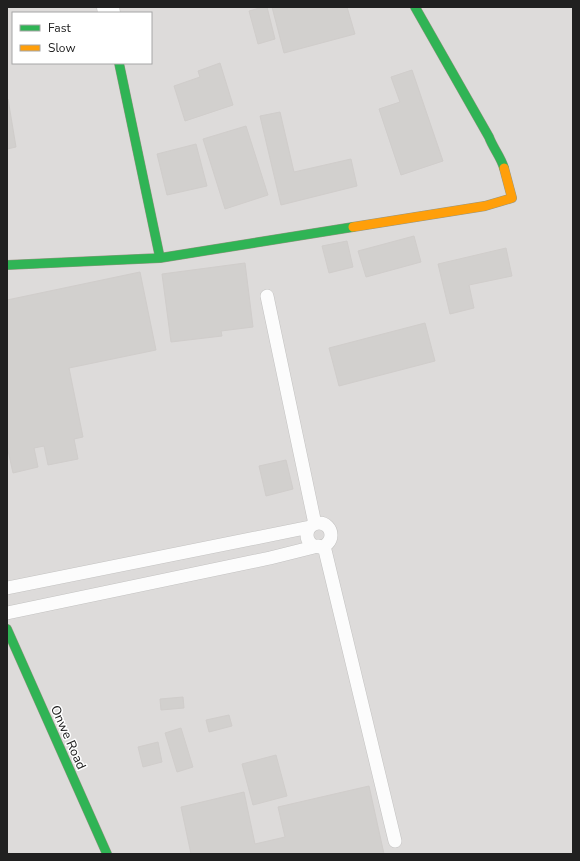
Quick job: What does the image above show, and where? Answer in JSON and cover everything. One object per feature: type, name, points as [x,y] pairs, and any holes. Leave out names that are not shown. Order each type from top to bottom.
[{"type":"street","points":[[7,265],[160,258],[485,206],[512,198],[502,162],[415,7]]},
{"type":"street","points":[[119,64],[160,258]]},
{"type":"street","name":"Onwe Road","points":[[8,637],[107,854]]},
{"type":"lane","points":[[267,296],[313,526],[308,533],[308,539],[312,544],[321,546]]},
{"type":"lane","points":[[7,588],[313,526],[321,523],[327,525],[331,530],[329,542],[321,546],[7,613]]},
{"type":"lane","points":[[321,546],[395,841]]},
{"type":"shaded area","points":[[7,7],[573,7],[573,854],[7,854]]},
{"type":"building","points":[[267,7],[275,39],[258,44],[249,11]]},
{"type":"building","points":[[272,7],[347,7],[355,34],[284,53]]},
{"type":"building","points":[[220,63],[233,105],[185,121],[174,86],[200,77],[198,71]]},
{"type":"building","points":[[412,70],[443,161],[401,175],[379,109],[400,102],[391,77]]},
{"type":"building","points":[[7,99],[16,147],[7,149]]},
{"type":"building","points":[[280,112],[294,172],[351,159],[357,186],[281,205],[260,116]]},
{"type":"building","points":[[246,126],[268,195],[225,209],[203,139]]},
{"type":"building","points":[[196,144],[207,186],[167,195],[157,154]]},
{"type":"building","points":[[414,236],[421,262],[366,277],[358,251]]},
{"type":"building","points":[[347,241],[353,267],[329,273],[322,246]]},
{"type":"building","points":[[506,248],[512,276],[469,285],[474,308],[450,314],[438,264]]},
{"type":"building","points":[[245,263],[253,327],[221,331],[222,336],[171,342],[162,274]]},
{"type":"building","points":[[140,272],[156,350],[69,368],[83,437],[74,439],[78,459],[48,465],[44,446],[34,448],[38,467],[13,473],[7,446],[7,300]]},
{"type":"building","points":[[425,323],[435,361],[339,386],[329,348]]},
{"type":"building","points":[[286,460],[293,489],[266,496],[259,466]]},
{"type":"building","points":[[183,697],[184,708],[161,710],[160,699]]},
{"type":"building","points":[[229,715],[232,726],[209,732],[206,720]]},
{"type":"building","points":[[181,728],[193,767],[177,772],[165,733]]},
{"type":"building","points":[[158,742],[162,762],[143,767],[138,747]]},
{"type":"building","points":[[276,755],[287,796],[253,805],[242,764]]},
{"type":"building","points":[[369,786],[384,854],[191,854],[181,807],[244,792],[255,844],[285,837],[278,807]]},
{"type":"traffic: fast","points":[[415,7],[489,137],[504,168]]},
{"type":"traffic: fast","points":[[119,64],[160,258]]},
{"type":"traffic: fast","points":[[7,265],[160,258],[353,227]]},
{"type":"traffic: fast","points":[[7,629],[107,854]]},
{"type":"traffic: slow","points":[[353,227],[485,206],[512,198],[504,168]]}]
